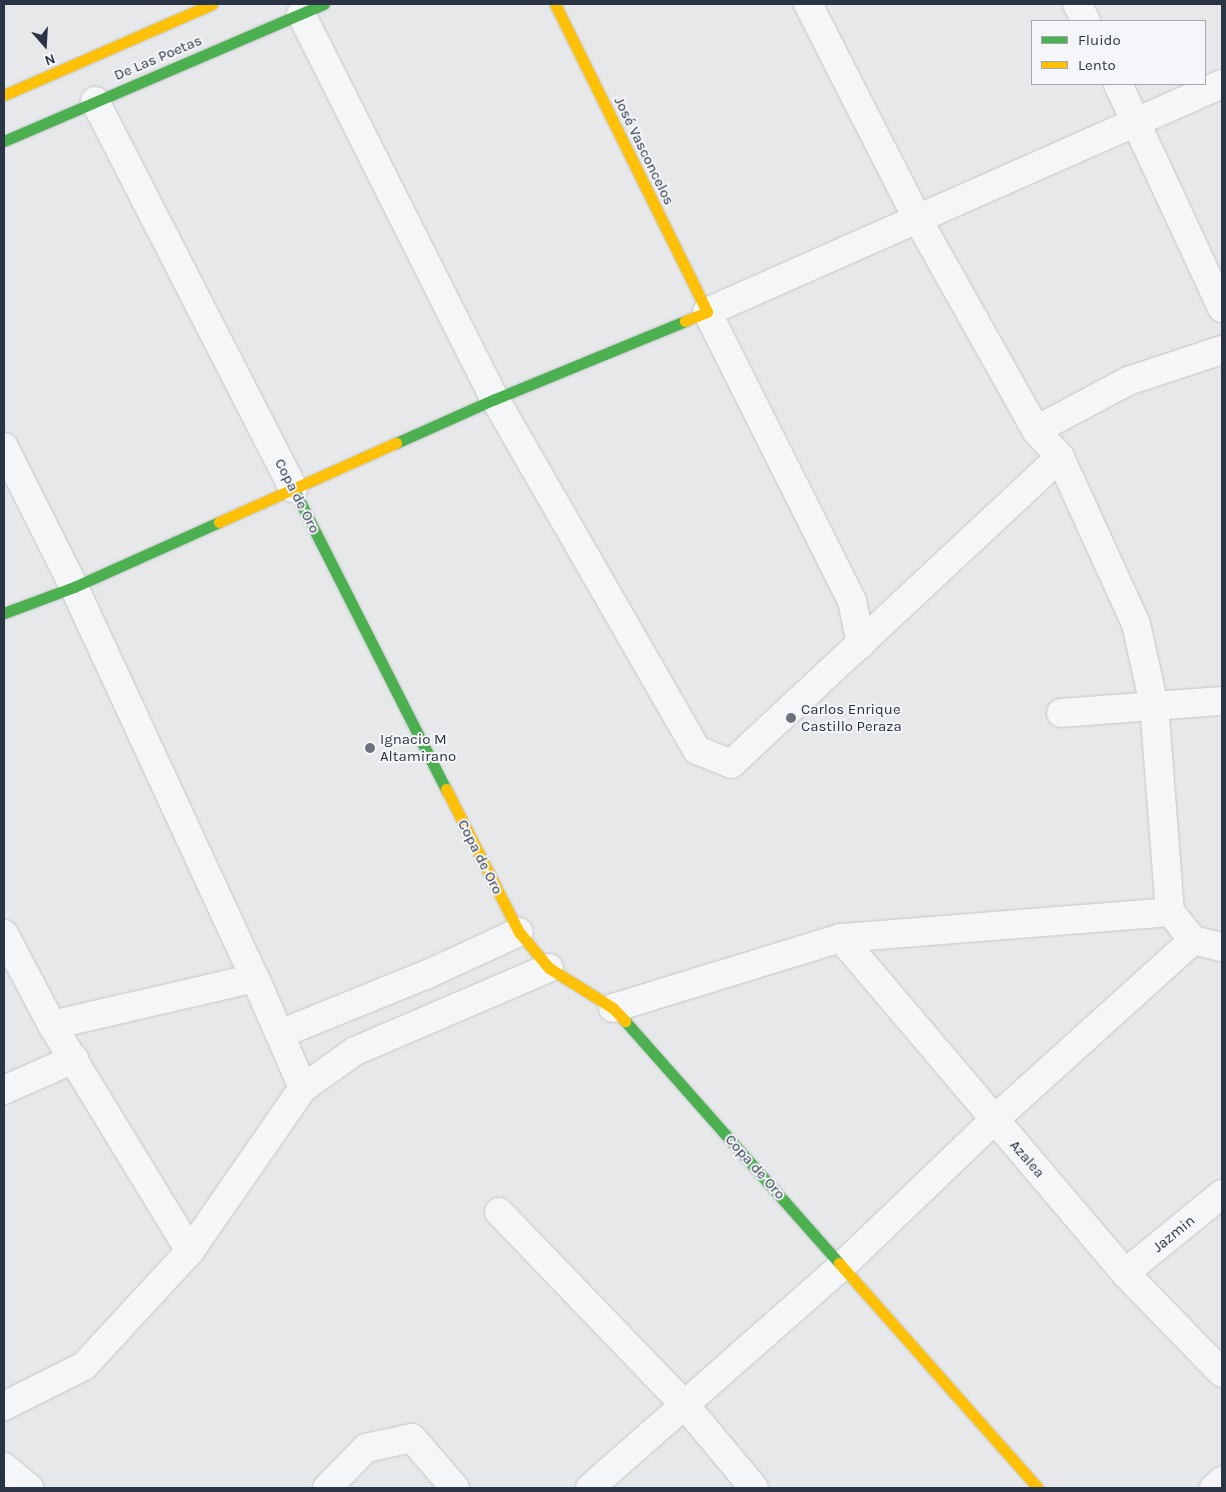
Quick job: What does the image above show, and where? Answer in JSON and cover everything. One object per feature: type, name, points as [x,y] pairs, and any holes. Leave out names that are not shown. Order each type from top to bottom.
[{"type":"street","name":"De Las Poetas","points":[[4,95],[212,4]]},
{"type":"street","name":"José Vasconcelos","points":[[555,4],[707,312]]},
{"type":"street","points":[[808,4],[916,218],[1036,430],[1060,457],[1136,624],[1154,705],[1170,912],[1193,940],[1222,947]]},
{"type":"street","points":[[1077,4],[1085,20]]},
{"type":"street","name":"De Las Poetas","points":[[4,141],[312,9]]},
{"type":"street","points":[[312,9],[495,399],[697,750],[731,764],[1060,457]]},
{"type":"street","points":[[4,614],[74,586],[495,399],[707,312],[1136,120],[1222,84]]},
{"type":"street","points":[[1118,85],[1222,308]]},
{"type":"street","name":"Copa de Oro","points":[[95,101],[519,932],[548,968],[613,1008],[1038,1488]]},
{"type":"street","points":[[707,312],[852,601],[861,644]]},
{"type":"street","points":[[1036,430],[1128,381],[1222,350]]},
{"type":"street","points":[[4,447],[74,586],[255,978],[303,1088]]},
{"type":"street","points":[[1060,713],[1222,701]]},
{"type":"street","points":[[613,1008],[841,938],[1170,912]]},
{"type":"street","points":[[280,1034],[428,974],[519,932]]},
{"type":"street","points":[[4,934],[52,1025],[190,1251]]},
{"type":"street","name":"Azalea","points":[[841,938],[1125,1273],[1222,1373]]},
{"type":"street","points":[[590,1488],[843,1266],[994,1120],[1193,940]]},
{"type":"street","points":[[4,1406],[84,1366],[190,1251],[303,1088],[355,1051],[548,968]]},
{"type":"street","points":[[52,1025],[255,978]]},
{"type":"street","points":[[4,1090],[74,1059]]},
{"type":"street","name":"Jazmin","points":[[1125,1273],[1222,1194]]},
{"type":"street","points":[[499,1212],[684,1404],[754,1488]]},
{"type":"street","points":[[326,1488],[366,1448],[412,1438],[455,1488]]},
{"type":"street","points":[[4,1466],[29,1488]]},
{"type":"street","points":[[1214,1488],[1222,1481]]},
{"type":"traffic: fast","points":[[4,141],[324,4]]},
{"type":"traffic: fast","points":[[396,443],[495,399],[685,321]]},
{"type":"traffic: fast","points":[[293,488],[446,789]]},
{"type":"traffic: fast","points":[[4,613],[74,587],[219,522]]},
{"type":"traffic: fast","points":[[625,1021],[839,1263]]},
{"type":"traffic: slow","points":[[4,95],[212,4]]},
{"type":"traffic: slow","points":[[555,4],[707,312],[685,321]]},
{"type":"traffic: slow","points":[[219,522],[396,443]]},
{"type":"traffic: slow","points":[[446,789],[519,932],[549,968],[613,1008],[625,1021]]},
{"type":"traffic: slow","points":[[839,1263],[1038,1488]]},
{"type":"place","name":"Carlos Enrique Castillo Peraza","points":[[791,718]]},
{"type":"place","name":"Ignacio M Altamirano","points":[[370,748]]}]
